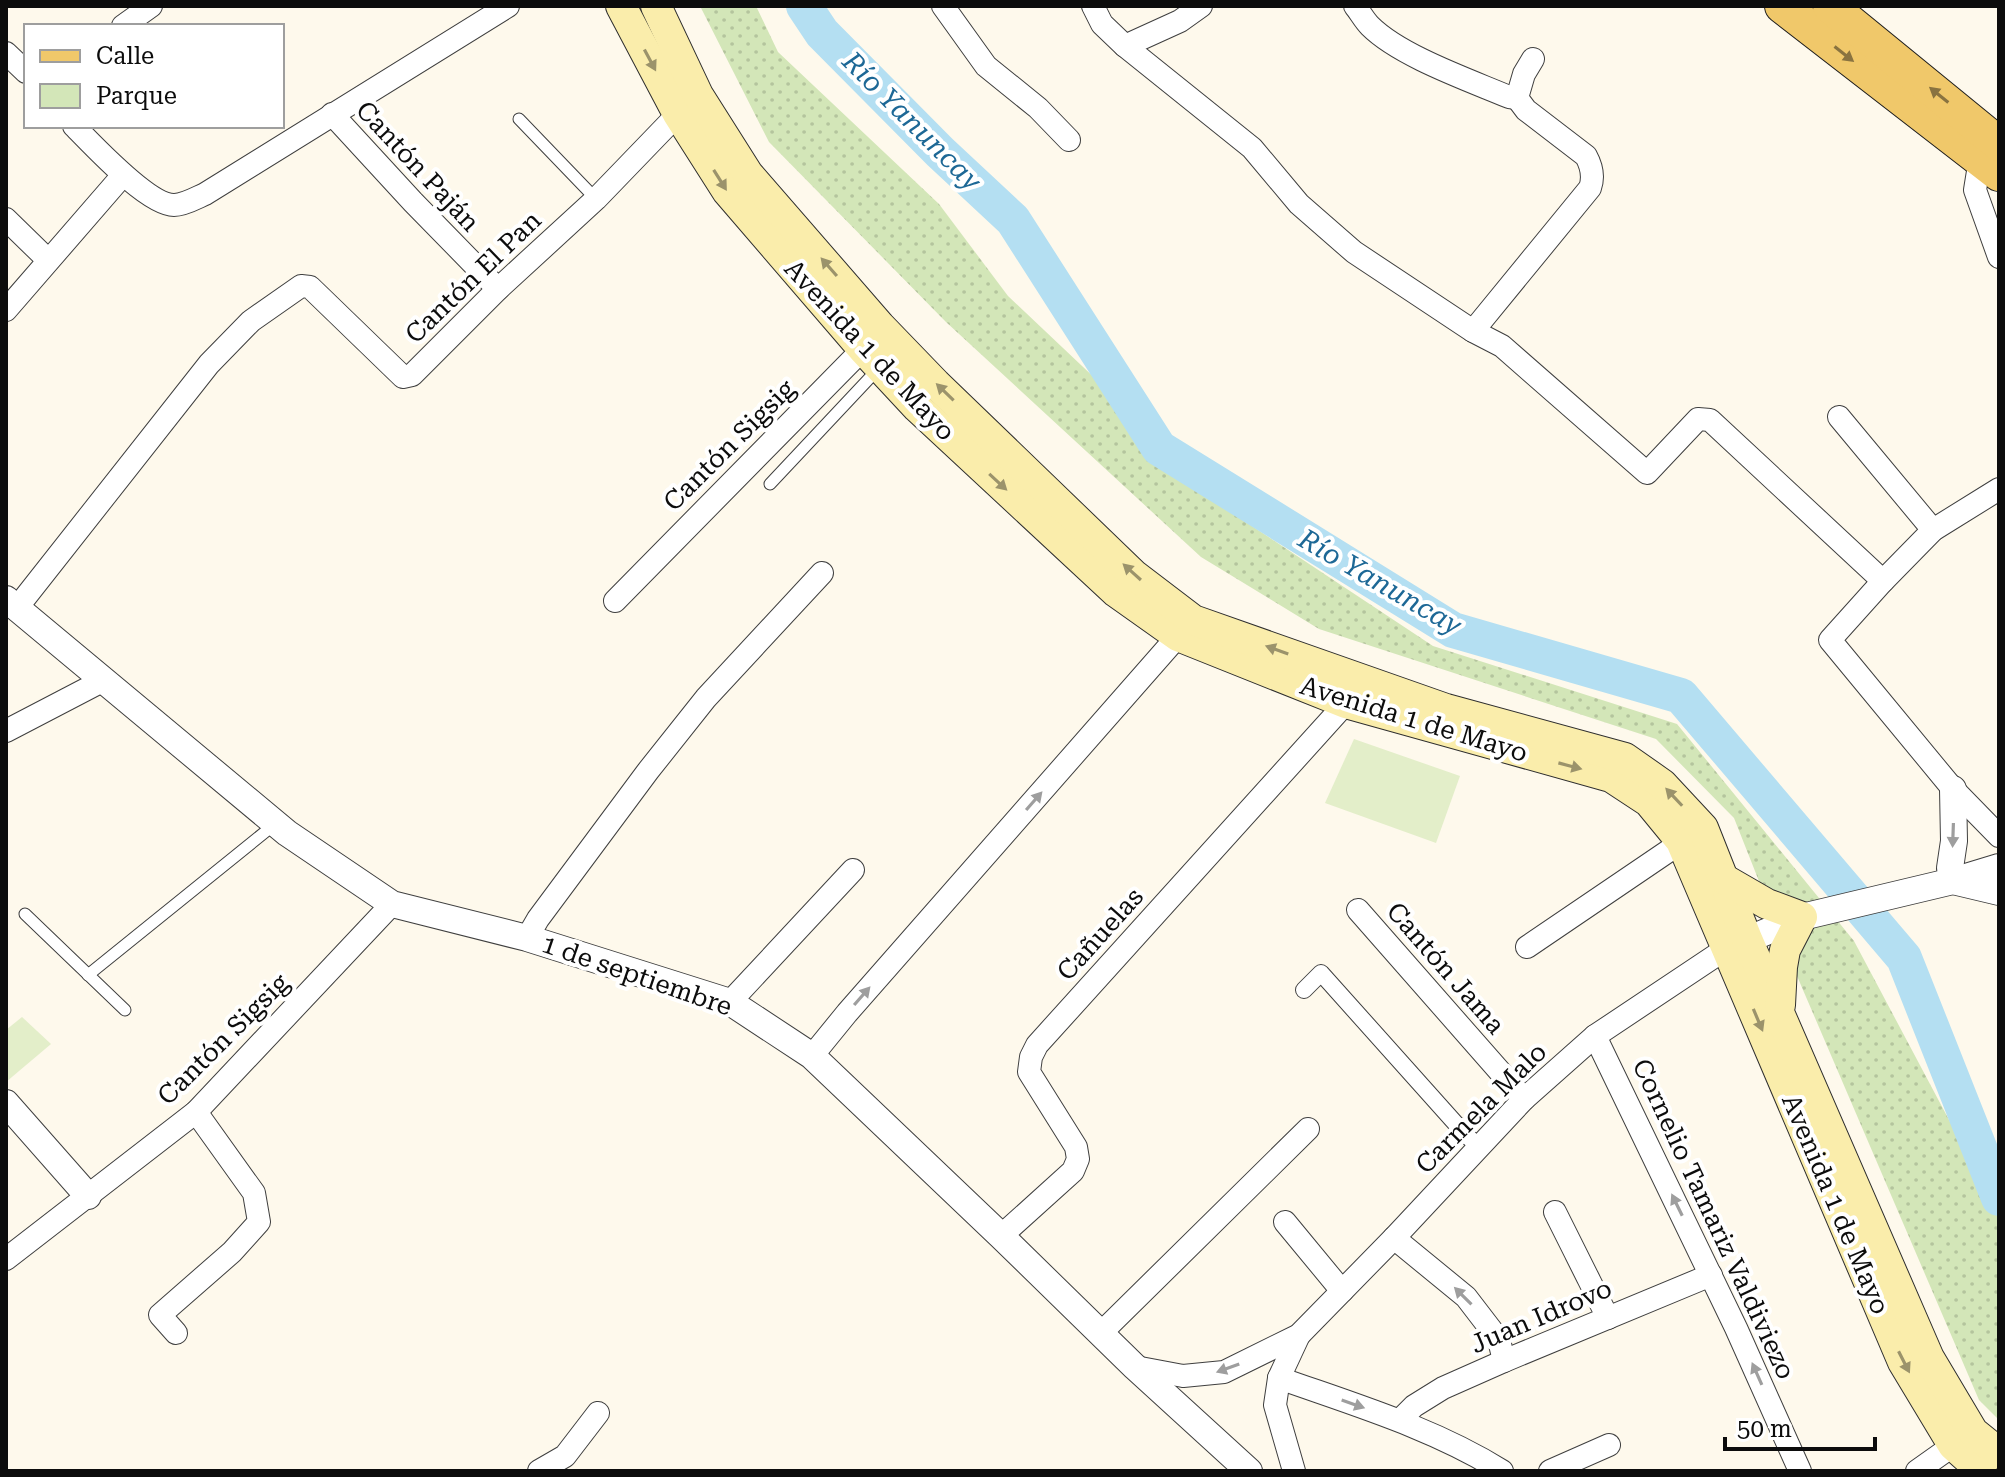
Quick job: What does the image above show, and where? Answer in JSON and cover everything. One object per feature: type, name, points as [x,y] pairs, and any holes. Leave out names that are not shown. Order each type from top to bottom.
[{"type":"main road","name":"Avenida 1 de Mayo","points":[[621,6],[678,114],[727,191],[874,347],[947,394],[1134,575],[1193,620],[1353,692]]},
{"type":"main road","name":"Avenida 1 de Mayo","points":[[656,6],[698,95],[748,174],[917,407],[1116,592],[1178,636],[1353,692],[1446,709],[1625,758],[1662,784],[1722,878],[1737,944],[1779,1014],[1963,1439],[1999,1453]]},
{"type":"main road","points":[[1782,6],[1993,159]]},
{"type":"main road","points":[[1830,6],[1993,159]]},
{"type":"main road","name":"Avenida 1 de Mayo","points":[[1692,835],[1903,1362],[1963,1439],[1982,1471]]},
{"type":"main road","points":[[1722,878],[1767,904],[1806,917],[1785,950],[1779,1014]]},
{"type":"street","points":[[126,24],[151,6]]},
{"type":"street","points":[[76,128],[123,175],[160,201],[175,205],[205,194],[508,6]]},
{"type":"street","points":[[943,6],[986,66],[1038,108],[1069,140]]},
{"type":"street","points":[[1093,6],[1102,24],[1125,46],[1252,148],[1299,204],[1354,252],[1473,331],[1502,346],[1647,473],[1698,419],[1710,420],[1883,581]]},
{"type":"street","points":[[1125,46],[1180,21],[1201,6]]},
{"type":"street","points":[[1355,6],[1370,26],[1392,43],[1517,98],[1526,110],[1586,156],[1592,165],[1590,188],[1473,331]]},
{"type":"street","points":[[6,53],[24,70]]},
{"type":"street","points":[[1517,98],[1524,74],[1533,59]]},
{"type":"street","name":"Cantón Paján","points":[[332,114],[498,289]]},
{"type":"street","name":"Cantón El Pan","points":[[11,604],[209,364],[251,321],[301,286],[310,287],[403,377],[412,375],[498,289],[596,199],[678,114]]},
{"type":"street","points":[[1993,159],[1975,190],[1999,257]]},
{"type":"street","points":[[6,310],[123,175]]},
{"type":"street","points":[[6,219],[48,260]]},
{"type":"street","name":"Cantón Sigsig","points":[[615,601],[874,347]]},
{"type":"street","points":[[1839,417],[1933,530]]},
{"type":"street","points":[[1999,489],[1933,530],[1830,640],[1953,789],[1999,836]]},
{"type":"street","points":[[527,938],[639,783],[706,698],[822,573]]},
{"type":"street","name":"1 de septiembre","points":[[11,604],[275,824],[392,904],[527,938],[730,1002],[812,1056],[1100,1334],[1249,1471]]},
{"type":"street","points":[[812,1056],[1178,636]]},
{"type":"street","points":[[6,731],[102,681]]},
{"type":"street","name":"Cañuelas","points":[[1001,1236],[1073,1171],[1078,1159],[1076,1147],[1029,1072],[1037,1045],[1353,692]]},
{"type":"street","points":[[1953,789],[1954,841],[1950,868],[1953,881]]},
{"type":"street","points":[[1527,947],[1692,835]]},
{"type":"street","points":[[1737,944],[1806,917],[1999,867]]},
{"type":"street","points":[[730,1002],[853,870]]},
{"type":"street","points":[[1953,881],[1999,892]]},
{"type":"street","name":"Cantón Sigsig","points":[[6,1259],[196,1112],[392,904]]},
{"type":"street","name":"Cantón Jama","points":[[1358,910],[1524,1099]]},
{"type":"street","name":"Carmela Malo","points":[[1294,1471],[1275,1405],[1279,1378],[1299,1335],[1524,1099],[1595,1036],[1737,944]]},
{"type":"street","points":[[1304,990],[1321,973],[1479,1147]]},
{"type":"street","name":"Cornelio Tamariz Valdiviezo","points":[[1595,1036],[1711,1275],[1800,1471]]},
{"type":"street","points":[[6,1103],[88,1196]]},
{"type":"street","points":[[176,1333],[160,1315],[232,1252],[259,1222],[254,1193],[196,1112]]},
{"type":"street","points":[[1100,1334],[1308,1129]]},
{"type":"street","points":[[1555,1212],[1608,1318]]},
{"type":"street","points":[[1285,1222],[1342,1291]]},
{"type":"street","points":[[1394,1238],[1466,1297],[1499,1340],[1504,1361]]},
{"type":"street","name":"Juan Idrovo","points":[[1400,1420],[1414,1406],[1443,1388],[1711,1275]]},
{"type":"street","name":"Carmela Malo","points":[[1135,1367],[1183,1376],[1224,1372],[1299,1335]]},
{"type":"street","points":[[1279,1378],[1400,1420],[1474,1454],[1502,1471]]},
{"type":"street","points":[[541,1471],[565,1456],[598,1413]]},
{"type":"street","points":[[1917,1471],[1963,1439]]},
{"type":"street","points":[[1550,1471],[1609,1445]]},
{"type":"lane","points":[[519,119],[596,199]]},
{"type":"lane","points":[[770,484],[874,347]]},
{"type":"lane","points":[[88,975],[275,824]]},
{"type":"lane","points":[[25,914],[125,1010]]},
{"type":"green space","points":[[700,6],[756,6],[778,52],[939,204],[1008,296],[1249,524],[1433,646],[1677,724],[1854,941],[1999,1214],[1999,1420],[1979,1400],[1791,962],[1734,818],[1656,739],[1319,629],[1201,557],[946,322],[769,142]]},
{"type":"green space","points":[[1354,739],[1460,776],[1436,843],[1325,803]]},
{"type":"green space","points":[[22,1017],[51,1044],[6,1082],[6,1030]]},
{"type":"waterway","name":"Río Yanuncay","points":[[804,6],[822,33],[940,152],[1013,220],[1159,448],[1453,630],[1681,696],[1904,958],[1999,1198]]}]
